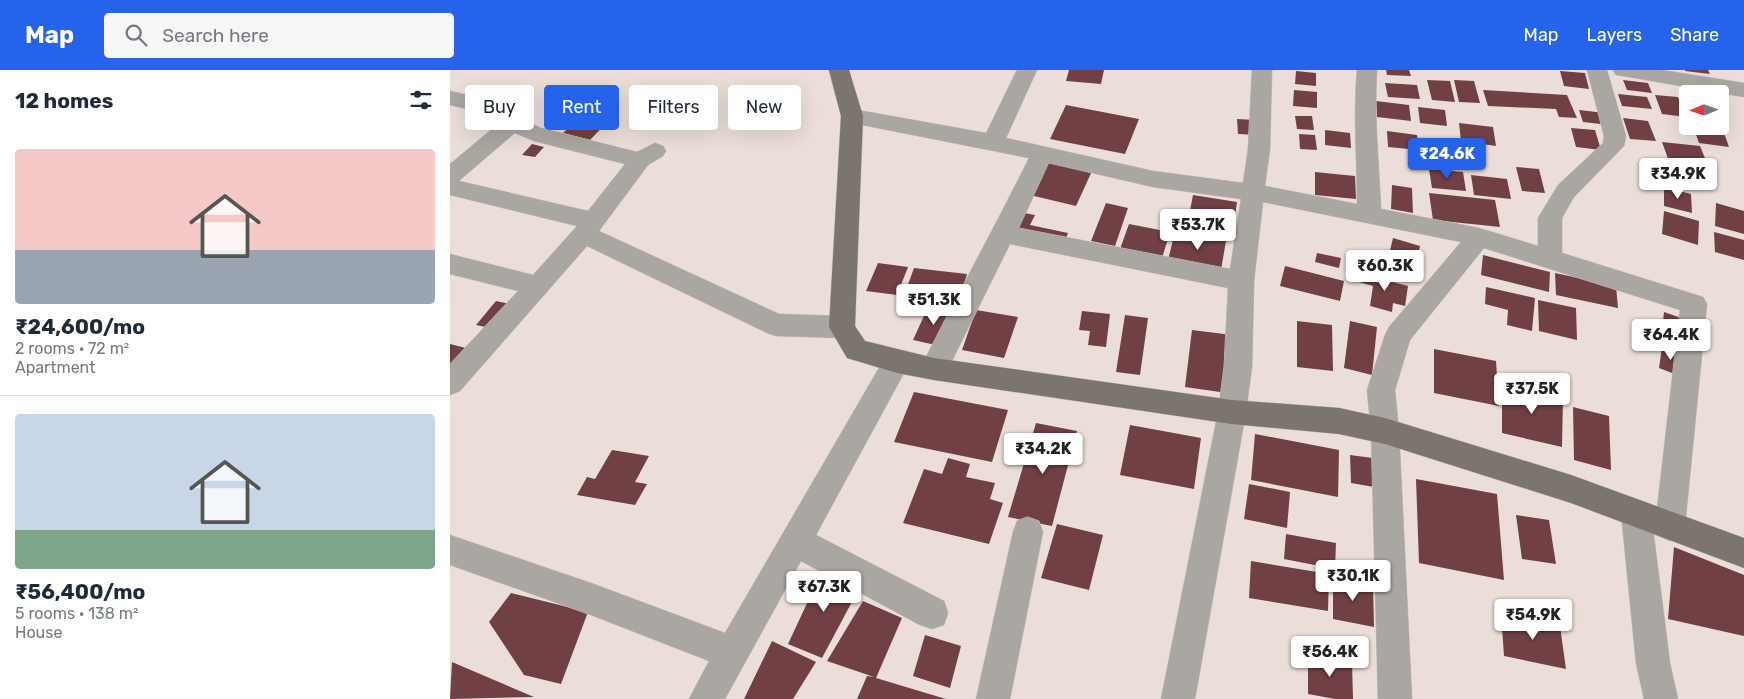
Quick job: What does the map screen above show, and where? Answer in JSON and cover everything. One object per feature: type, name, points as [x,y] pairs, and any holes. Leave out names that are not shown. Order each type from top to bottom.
[{"type":"main road","points":[[839,70],[852,116],[842,327],[856,350],[897,362],[934,369],[1232,412],[1339,422],[1385,431],[1572,489],[1744,554]]},
{"type":"street","points":[[993,142],[1027,70]]},
{"type":"street","points":[[1178,699],[1232,412],[1238,367],[1241,281],[1259,149],[1262,70]]},
{"type":"street","points":[[1367,70],[1364,108],[1368,147],[1369,214]]},
{"type":"street","points":[[1550,258],[1550,218],[1566,191],[1612,146],[1615,136],[1597,70]]},
{"type":"street","points":[[1623,70],[1729,82]]},
{"type":"street","points":[[450,98],[465,101]]},
{"type":"street","points":[[852,116],[993,142],[1153,179],[1287,197],[1479,237],[1694,304],[1670,526]]},
{"type":"street","points":[[450,176],[505,130]]},
{"type":"street","points":[[450,383],[538,286],[647,156],[534,134],[526,130]]},
{"type":"street","points":[[934,369],[952,336],[977,282],[1004,234],[1042,154]]},
{"type":"street","points":[[450,187],[588,228],[776,326],[842,327]]},
{"type":"street","points":[[1004,234],[1241,281]]},
{"type":"street","points":[[1395,699],[1385,431],[1381,390],[1398,335],[1479,237]]},
{"type":"street","points":[[450,264],[538,286]]},
{"type":"street","points":[[709,698],[732,653],[897,362]]},
{"type":"street","points":[[1636,513],[1653,663],[1661,699]]},
{"type":"street","points":[[993,699],[1028,532]]},
{"type":"street","points":[[796,541],[932,613]]},
{"type":"street","points":[[450,550],[591,599],[732,653]]},
{"type":"building","points":[[1069,70],[1104,70],[1101,84],[1066,81]]},
{"type":"building","points":[[1386,70],[1409,70],[1411,76],[1387,75]]},
{"type":"building","points":[[1708,70],[1710,74],[1685,71]]},
{"type":"building","points":[[1296,71],[1316,73],[1316,86],[1295,84]]},
{"type":"building","points":[[1560,71],[1585,73],[1589,89],[1564,86]]},
{"type":"building","points":[[1427,80],[1450,81],[1455,102],[1432,100]]},
{"type":"building","points":[[1454,80],[1474,81],[1480,103],[1459,102]]},
{"type":"building","points":[[1623,80],[1648,83],[1652,93],[1627,90]]},
{"type":"building","points":[[1385,83],[1417,85],[1420,99],[1388,97]]},
{"type":"building","points":[[1294,90],[1317,92],[1317,108],[1293,106]]},
{"type":"building","points":[[1483,90],[1567,95],[1577,118],[1559,117],[1556,109],[1488,106]]},
{"type":"building","points":[[1618,94],[1647,97],[1652,109],[1622,106]]},
{"type":"building","points":[[1655,95],[1678,97],[1679,116],[1662,114]]},
{"type":"building","points":[[1376,101],[1409,105],[1411,121],[1377,117]]},
{"type":"building","points":[[1066,105],[1139,119],[1125,154],[1050,139]]},
{"type":"building","points":[[1418,107],[1445,110],[1447,126],[1420,123]]},
{"type":"building","points":[[1579,110],[1605,113],[1609,125],[1583,122]]},
{"type":"building","points":[[1295,116],[1312,116],[1314,130],[1297,129]]},
{"type":"building","points":[[1623,118],[1648,121],[1656,141],[1630,139]]},
{"type":"building","points":[[1237,119],[1256,120],[1258,135],[1238,134]]},
{"type":"building","points":[[1459,123],[1493,127],[1496,146],[1461,141]]},
{"type":"building","points":[[1571,128],[1595,130],[1601,150],[1576,147]]},
{"type":"building","points":[[566,130],[600,130],[590,140],[563,133]]},
{"type":"building","points":[[1325,130],[1350,133],[1351,148],[1325,145]]},
{"type":"building","points":[[1387,131],[1417,135],[1419,150],[1388,147]]},
{"type":"building","points":[[1299,134],[1315,135],[1317,150],[1300,149]]},
{"type":"building","points":[[1696,135],[1725,135],[1729,147],[1699,143]]},
{"type":"building","points":[[1662,142],[1700,146],[1709,168],[1670,164]]},
{"type":"building","points":[[532,144],[544,147],[535,157],[522,155]]},
{"type":"building","points":[[1435,148],[1461,151],[1463,165],[1436,162]]},
{"type":"building","points":[[1048,161],[1092,171],[1076,206],[1030,195]]},
{"type":"building","points":[[1516,167],[1539,169],[1545,193],[1522,191]]},
{"type":"building","points":[[1429,169],[1463,172],[1466,191],[1432,188]]},
{"type":"building","points":[[1315,172],[1355,176],[1356,199],[1315,195]]},
{"type":"building","points":[[1471,175],[1507,179],[1511,199],[1474,195]]},
{"type":"building","points":[[1392,185],[1412,188],[1413,213],[1391,209]]},
{"type":"building","points":[[1664,187],[1691,194],[1692,213],[1664,206]]},
{"type":"building","points":[[1429,193],[1495,200],[1500,227],[1433,220]]},
{"type":"building","points":[[1193,195],[1237,202],[1234,223],[1216,220],[1213,235],[1186,231]]},
{"type":"building","points":[[1106,203],[1128,208],[1115,246],[1091,241]]},
{"type":"building","points":[[1716,203],[1744,211],[1744,234],[1715,226]]},
{"type":"building","points":[[1664,211],[1699,221],[1698,245],[1662,234]]},
{"type":"building","points":[[1019,212],[1035,215],[1030,225],[1068,233],[1064,243],[1010,231]]},
{"type":"building","points":[[1129,224],[1170,232],[1162,258],[1120,249]]},
{"type":"building","points":[[1175,232],[1226,241],[1221,270],[1168,260]]},
{"type":"building","points":[[1714,232],[1744,240],[1744,260],[1715,252]]},
{"type":"building","points":[[1393,238],[1420,246],[1416,266],[1388,259]]},
{"type":"building","points":[[1317,253],[1341,258],[1339,268],[1315,262]]},
{"type":"building","points":[[1483,255],[1550,272],[1549,292],[1481,275]]},
{"type":"building","points":[[878,263],[908,267],[897,295],[866,291]]},
{"type":"building","points":[[1285,266],[1344,281],[1340,301],[1280,286]]},
{"type":"building","points":[[914,268],[967,274],[958,304],[903,298]]},
{"type":"building","points":[[1357,273],[1408,286],[1405,306],[1393,303],[1392,312],[1370,306],[1373,286],[1355,281]]},
{"type":"building","points":[[1555,273],[1616,286],[1618,308],[1556,295]]},
{"type":"building","points":[[1486,287],[1535,298],[1532,331],[1507,325],[1508,310],[1485,304]]},
{"type":"building","points":[[1538,300],[1576,308],[1577,340],[1539,331]]},
{"type":"building","points":[[496,301],[515,305],[495,329],[476,325]]},
{"type":"building","points":[[929,305],[956,311],[940,346],[913,340]]},
{"type":"building","points":[[976,310],[1018,317],[1004,358],[962,350]]},
{"type":"building","points":[[1082,311],[1110,314],[1106,347],[1088,345],[1090,331],[1079,330]]},
{"type":"building","points":[[1664,312],[1687,320],[1684,347],[1661,339]]},
{"type":"building","points":[[1125,315],[1148,318],[1140,375],[1116,372]]},
{"type":"building","points":[[1297,321],[1332,325],[1333,371],[1297,367]]},
{"type":"building","points":[[1350,321],[1377,327],[1372,375],[1344,368]]},
{"type":"building","points":[[1192,330],[1232,335],[1227,393],[1185,387]]},
{"type":"building","points":[[450,344],[474,350],[450,377]]},
{"type":"building","points":[[1662,347],[1683,354],[1680,376],[1659,368]]},
{"type":"building","points":[[1434,349],[1496,361],[1499,406],[1434,393]]},
{"type":"building","points":[[1502,384],[1563,398],[1562,447],[1502,433]]},
{"type":"building","points":[[914,392],[1008,410],[992,462],[894,442]]},
{"type":"building","points":[[1573,407],[1609,416],[1611,470],[1574,460]]},
{"type":"building","points":[[1036,423],[1077,431],[1052,526],[1008,517]]},
{"type":"building","points":[[1130,425],[1201,438],[1194,489],[1120,475]]},
{"type":"building","points":[[1255,434],[1339,450],[1338,497],[1251,480]]},
{"type":"building","points":[[612,450],[649,456],[635,482],[647,484],[635,505],[577,495],[587,477],[595,479]]},
{"type":"building","points":[[1350,455],[1373,458],[1374,487],[1351,483]]},
{"type":"building","points":[[948,458],[970,464],[966,477],[995,483],[990,499],[1003,503],[989,544],[903,523],[924,469],[942,474]]},
{"type":"building","points":[[1416,479],[1497,494],[1504,580],[1419,563]]},
{"type":"building","points":[[1249,484],[1290,492],[1287,528],[1244,519]]},
{"type":"building","points":[[1516,515],[1549,520],[1556,564],[1522,559]]},
{"type":"building","points":[[1057,524],[1103,535],[1089,590],[1041,578]]},
{"type":"building","points":[[1286,534],[1336,543],[1335,569],[1284,559]]},
{"type":"building","points":[[1674,547],[1744,575],[1744,636],[1668,619]]},
{"type":"building","points":[[1251,561],[1329,574],[1328,611],[1249,598]]},
{"type":"building","points":[[823,569],[862,583],[822,658],[788,644]]},
{"type":"building","points":[[1333,578],[1373,585],[1374,627],[1333,619]]},
{"type":"building","points":[[511,593],[588,612],[561,684],[524,675],[489,622]]},
{"type":"building","points":[[863,601],[902,618],[876,678],[946,699],[857,699],[867,676],[874,677],[827,661]]},
{"type":"building","points":[[1501,613],[1560,626],[1566,669],[1504,656]]},
{"type":"building","points":[[925,635],[961,646],[950,688],[913,676]]},
{"type":"building","points":[[772,641],[816,662],[793,699],[744,699]]},
{"type":"building","points":[[1308,654],[1352,662],[1353,699],[1335,699],[1308,694]]},
{"type":"building","points":[[452,662],[534,697],[450,699]]}]
